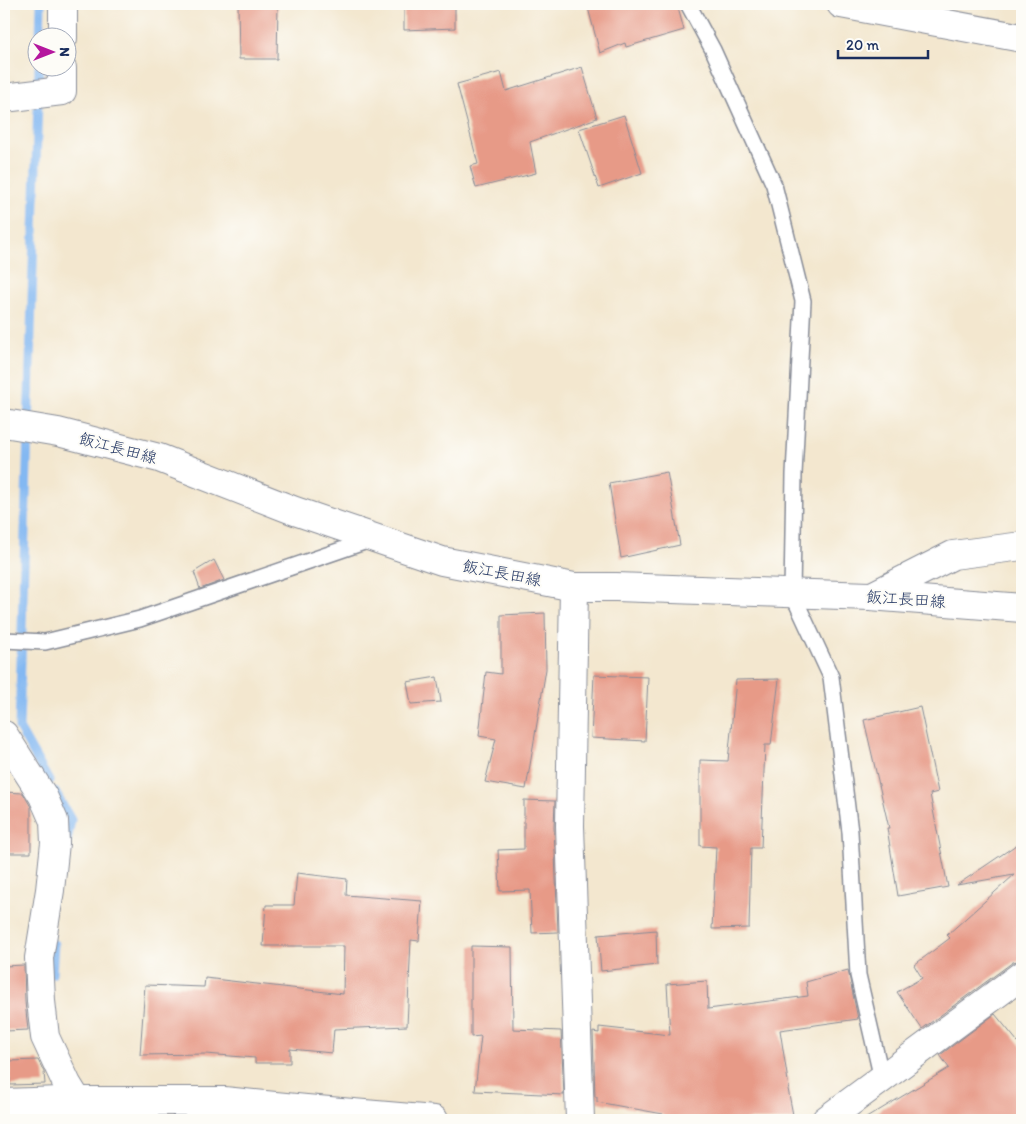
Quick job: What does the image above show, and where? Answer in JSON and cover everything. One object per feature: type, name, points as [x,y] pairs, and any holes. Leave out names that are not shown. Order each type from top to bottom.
[{"type":"street","points":[[62,28],[63,4]]},
{"type":"street","points":[[841,4],[1022,38]]},
{"type":"street","points":[[4,98],[62,91],[62,78]]},
{"type":"street","name":"飯江長田線","points":[[4,424],[58,432],[159,458],[295,511],[442,561],[574,587],[870,596],[1022,608]]},
{"type":"street","points":[[870,596],[953,555],[1022,546]]},
{"type":"street","points":[[574,587],[570,826],[580,1120]]},
{"type":"street","points":[[4,735],[43,796],[54,821],[50,890],[38,958],[40,1001],[44,1036],[66,1084],[78,1102]]},
{"type":"street","points":[[826,1120],[1022,975]]},
{"type":"street","points":[[12,1109],[61,1101],[224,1101],[434,1120]]},
{"type":"lane","points":[[688,4],[713,50],[774,185],[803,301],[794,474],[792,593],[831,677],[850,832],[858,976],[882,1079]]},
{"type":"lane","points":[[4,640],[45,642],[140,619],[375,538]]},
{"type":"building","points":[[238,4],[278,4],[277,59],[239,59]]},
{"type":"building","points":[[404,4],[455,4],[455,28],[404,30]]},
{"type":"building","points":[[587,4],[677,4],[684,30],[626,47],[625,43],[600,53]]},
{"type":"building","points":[[582,67],[597,118],[530,142],[536,173],[476,188],[470,166],[478,164],[457,84],[501,72],[506,91]]},
{"type":"building","points":[[624,115],[642,173],[599,188],[579,129]]},
{"type":"building","points":[[667,472],[680,545],[621,558],[609,483]]},
{"type":"building","points":[[214,560],[224,580],[200,589],[194,572]]},
{"type":"building","points":[[545,613],[546,669],[526,789],[485,782],[496,739],[479,736],[486,672],[501,674],[501,615]]},
{"type":"building","points":[[594,675],[648,677],[645,741],[591,738]]},
{"type":"building","points":[[437,677],[441,702],[411,704],[407,682]]},
{"type":"building","points":[[779,679],[771,745],[765,745],[761,848],[751,848],[749,928],[712,929],[716,847],[700,846],[700,760],[728,761],[736,680]]},
{"type":"building","points":[[920,707],[938,792],[930,794],[948,887],[898,896],[887,828],[889,828],[864,720]]},
{"type":"building","points":[[4,792],[23,793],[31,807],[31,853],[4,853]]},
{"type":"building","points":[[524,800],[555,801],[554,827],[558,932],[532,933],[530,890],[500,891],[498,850],[524,849]]},
{"type":"building","points":[[1022,841],[1022,960],[1013,962],[922,1029],[897,992],[922,978],[914,965],[950,938],[947,935],[1014,875],[957,885]]},
{"type":"building","points":[[297,873],[347,879],[346,895],[422,901],[419,941],[411,940],[407,1026],[334,1029],[332,1053],[290,1049],[290,1063],[255,1063],[255,1058],[206,1054],[140,1055],[145,985],[204,987],[205,978],[343,994],[344,946],[263,946],[266,905],[294,905]]},
{"type":"building","points":[[656,930],[657,965],[601,971],[598,935]]},
{"type":"building","points":[[471,946],[512,947],[513,1029],[561,1031],[564,1095],[475,1091],[481,1036],[471,1037]]},
{"type":"building","points":[[24,965],[28,1030],[5,1031],[4,966]]},
{"type":"building","points":[[848,970],[858,1019],[780,1030],[794,1120],[662,1120],[663,1114],[597,1102],[597,1097],[595,1097],[593,1032],[599,1033],[599,1027],[670,1035],[667,984],[707,981],[708,1009],[808,996],[806,982]]},
{"type":"building","points":[[995,1014],[1022,1047],[1022,1120],[863,1120],[949,1068],[940,1055]]},
{"type":"building","points":[[38,1060],[44,1072],[45,1084],[10,1085],[10,1061]]},
{"type":"waterway","points":[[40,28],[41,4]]},
{"type":"waterway","points":[[39,78],[19,728],[49,781]]},
{"type":"waterway","points":[[55,792],[71,820],[66,847]]},
{"type":"waterway","points":[[52,974],[54,944]]},
{"type":"waterway","points":[[90,1111],[96,1120]]}]
